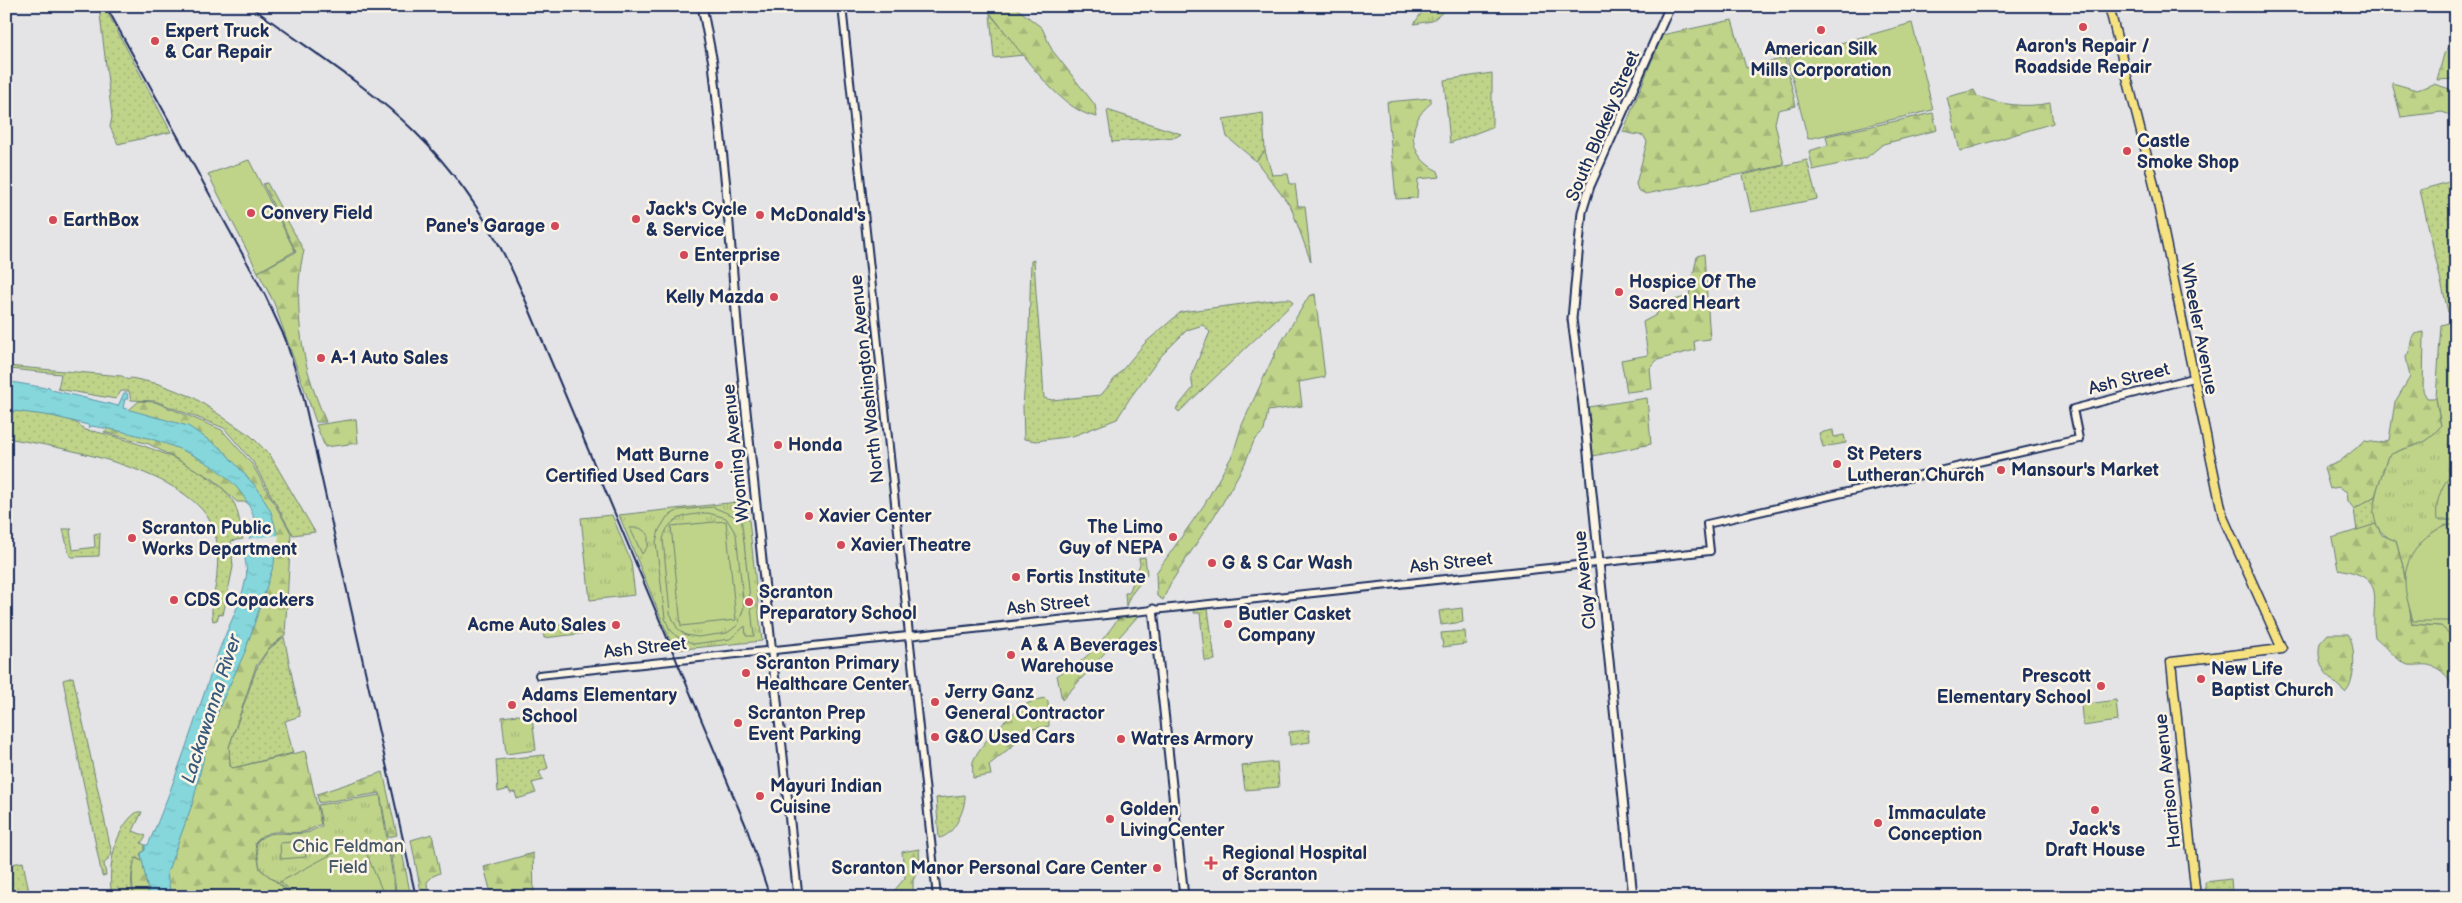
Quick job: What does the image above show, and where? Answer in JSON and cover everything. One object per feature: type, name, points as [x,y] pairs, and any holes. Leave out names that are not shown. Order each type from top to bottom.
[{"type":"main road","name":"Wyoming Avenue","points":[[702,6],[712,53],[726,187],[738,336],[772,637],[798,897]]},
{"type":"main road","name":"South Blakely Street","points":[[1576,260],[1582,212],[1590,186],[1670,6]]},
{"type":"main road","name":"Wheeler Avenue","points":[[2110,6],[2153,180],[2224,522],[2282,649],[2171,662]]},
{"type":"main road","name":"Clay Avenue","points":[[1576,260],[1572,319],[1583,404],[1633,897]]},
{"type":"main road","points":[[1153,609],[1184,897]]},
{"type":"main road","name":"Harrison Avenue","points":[[2171,662],[2196,897]]},
{"type":"street","name":"North Washington Avenue","points":[[842,6],[937,897]]},
{"type":"street","name":"Ash Street","points":[[539,675],[1710,550],[1707,524],[2079,439],[2072,409],[2194,378]]},
{"type":"green space","points":[[99,6],[104,6],[171,132],[118,144],[110,127],[112,117]]},
{"type":"green space","points":[[988,6],[1014,6],[1042,28],[1052,50],[1095,105],[1097,117],[1082,112],[1052,89],[989,12]]},
{"type":"green space","points":[[1426,6],[1450,6],[1432,21],[1414,24]]},
{"type":"green space","points":[[990,14],[1024,55],[994,58]]},
{"type":"green space","points":[[1732,20],[1746,68],[1785,58],[1796,106],[1778,110],[1775,123],[1784,165],[1646,194],[1638,190],[1636,184],[1647,142],[1644,136],[1623,132],[1662,35]]},
{"type":"green space","points":[[1912,23],[1933,110],[1808,139],[1787,58]]},
{"type":"green space","points":[[2456,37],[2456,79],[2437,80],[2444,54]]},
{"type":"green space","points":[[1492,73],[1492,127],[1450,143],[1444,80]]},
{"type":"green space","points":[[2392,83],[2417,90],[2434,84],[2456,91],[2454,98],[2456,117],[2442,112],[2401,117]]},
{"type":"green space","points":[[1974,90],[1977,96],[1995,102],[2022,105],[2050,103],[2053,123],[1960,151],[1947,97]]},
{"type":"green space","points":[[1431,98],[1431,103],[1417,121],[1414,130],[1414,140],[1416,149],[1421,157],[1428,165],[1438,171],[1440,177],[1418,179],[1417,198],[1396,199],[1387,102]]},
{"type":"green space","points":[[1107,110],[1181,134],[1176,137],[1112,142]]},
{"type":"green space","points":[[1263,113],[1265,151],[1256,161],[1227,137],[1223,119]]},
{"type":"green space","points":[[1933,113],[1937,130],[1883,144],[1866,158],[1813,170],[1809,151],[1828,145],[1826,136]]},
{"type":"green space","points":[[1265,151],[1272,175],[1288,174],[1290,184],[1295,184],[1298,206],[1305,206],[1311,262],[1291,207],[1256,161]]},
{"type":"green space","name":"Convery Field","points":[[249,160],[295,251],[258,272],[208,174]]},
{"type":"green space","points":[[1807,160],[1817,199],[1751,212],[1743,175]]},
{"type":"green space","points":[[2456,180],[2456,314],[2453,314],[2448,312],[2420,190]]},
{"type":"green space","points":[[267,183],[304,251],[299,281],[299,314],[303,348],[315,395],[326,422],[316,422],[274,303],[258,272],[296,252],[263,184]]},
{"type":"green space","points":[[1704,254],[1710,339],[1694,341],[1695,350],[1657,360],[1650,368],[1652,389],[1627,392],[1621,360],[1648,355],[1643,322],[1656,315],[1663,303],[1689,296],[1697,256]]},
{"type":"green space","points":[[1034,260],[1044,398],[1052,400],[1101,395],[1145,343],[1181,312],[1281,299],[1290,299],[1293,303],[1179,412],[1176,409],[1193,388],[1191,376],[1210,332],[1203,325],[1187,330],[1161,356],[1117,419],[1073,436],[1036,441],[1024,439],[1023,406],[1029,331],[1031,261]]},
{"type":"green space","points":[[1315,294],[1325,377],[1299,382],[1302,406],[1268,411],[1264,431],[1254,441],[1245,463],[1222,504],[1170,584],[1163,600],[1157,596],[1156,573],[1204,505],[1233,454],[1242,425],[1276,351],[1309,296]]},
{"type":"green space","points":[[2456,321],[2456,640],[2441,626],[2412,624],[2403,566],[2396,541],[2384,534],[2377,526],[2374,504],[2388,456],[2422,443],[2441,426],[2436,398],[2441,325]]},
{"type":"green space","points":[[2424,332],[2423,391],[2427,398],[2436,398],[2441,426],[2422,443],[2388,456],[2375,496],[2354,509],[2348,501],[2347,492],[2338,487],[2330,489],[2324,468],[2339,462],[2365,441],[2379,443],[2389,440],[2395,402],[2410,377],[2406,357],[2411,340],[2414,334]]},
{"type":"green space","points":[[6,366],[122,376],[128,380],[131,378],[159,384],[193,397],[251,436],[270,455],[315,532],[293,535],[253,462],[224,428],[155,401],[131,400],[129,391],[121,391],[116,399],[58,389],[61,374],[10,369],[6,379]]},
{"type":"green space","points":[[1647,398],[1651,444],[1593,456],[1588,407]]},
{"type":"green space","points":[[139,401],[155,402],[222,430],[252,464],[291,533],[285,635],[269,648],[256,666],[229,747],[230,766],[233,768],[305,751],[321,824],[303,832],[272,832],[261,837],[255,843],[260,869],[295,897],[135,897],[132,878],[135,858],[144,862],[203,755],[247,628],[257,502],[237,502],[213,479],[149,444],[104,432]]},
{"type":"green space","points":[[6,410],[60,417],[79,425],[85,430],[145,446],[190,466],[210,478],[225,491],[235,505],[243,539],[231,541],[233,567],[223,615],[219,614],[217,620],[213,621],[212,608],[218,564],[216,538],[206,515],[187,496],[160,480],[94,456],[6,438]]},
{"type":"green space","points":[[356,419],[358,443],[325,447],[316,425]]},
{"type":"green space","points":[[1833,430],[1834,437],[1844,435],[1846,443],[1823,447],[1819,433]]},
{"type":"green space","points":[[2456,469],[2456,520],[2437,520],[2440,492]]},
{"type":"green space","points":[[2375,496],[2376,524],[2357,531],[2354,509]]},
{"type":"green space","points":[[747,501],[762,641],[674,650],[619,515]]},
{"type":"green space","points":[[713,507],[734,516],[741,515],[754,636],[746,636],[745,626],[730,639],[694,644],[676,636],[669,628],[665,618],[656,542],[659,530],[667,517],[679,510]],"holes":[[[708,513],[726,518],[736,534],[744,607],[738,625],[727,633],[698,637],[686,635],[677,628],[670,613],[663,539],[670,525],[680,518]]]},
{"type":"green space","points":[[612,515],[631,562],[635,595],[590,600],[581,518]]},
{"type":"green space","points":[[726,521],[736,620],[681,626],[671,526]]},
{"type":"green space","points":[[2376,524],[2382,535],[2396,541],[2403,566],[2412,624],[2441,626],[2449,632],[2456,646],[2456,708],[2452,687],[2441,671],[2428,665],[2408,665],[2404,663],[2375,637],[2375,602],[2371,585],[2365,578],[2355,573],[2338,569],[2332,538]]},
{"type":"green space","points":[[2446,525],[2456,525],[2456,621],[2413,621],[2405,587],[2408,564],[2423,541]]},
{"type":"green space","points":[[630,528],[640,528],[648,534],[648,546],[642,554]]},
{"type":"green space","points":[[63,529],[72,529],[70,531],[73,550],[95,547],[94,534],[100,533],[99,556],[72,557],[69,554]]},
{"type":"green space","points":[[1145,557],[1147,574],[1130,596],[1126,606],[1125,593],[1129,593],[1140,564],[1139,558]]},
{"type":"green space","points":[[1462,608],[1463,622],[1441,625],[1439,611]]},
{"type":"green space","points":[[1208,609],[1215,660],[1205,661],[1200,613],[1194,613],[1194,610]]},
{"type":"green space","points":[[1139,615],[1062,700],[1057,675],[1085,658],[1120,616]]},
{"type":"green space","points":[[586,622],[587,633],[544,638],[543,627]]},
{"type":"green space","points":[[1465,631],[1466,644],[1443,647],[1441,633]]},
{"type":"green space","points":[[2328,634],[2348,634],[2351,639],[2354,664],[2353,673],[2349,687],[2345,692],[2334,682],[2321,665],[2320,643]]},
{"type":"green space","points":[[284,637],[300,716],[285,721],[293,753],[233,768],[230,766],[229,747],[257,667],[269,649]]},
{"type":"green space","points":[[73,677],[112,854],[104,864],[106,875],[102,876],[63,680]]},
{"type":"green space","points":[[1045,698],[1048,701],[1049,726],[1033,729],[989,765],[991,775],[973,778],[973,762],[976,755],[995,731],[1023,706]]},
{"type":"green space","points":[[2116,700],[2118,721],[2083,726],[2081,705]]},
{"type":"green space","points":[[518,715],[532,718],[536,750],[506,754],[502,717]]},
{"type":"green space","points":[[1309,730],[1310,742],[1290,745],[1289,732]]},
{"type":"green space","points":[[544,755],[548,768],[539,772],[543,780],[532,783],[536,793],[517,799],[515,792],[510,793],[509,789],[498,792],[496,760]]},
{"type":"green space","points":[[1277,762],[1279,787],[1245,790],[1242,766]]},
{"type":"green space","points":[[383,772],[397,835],[388,837],[380,793],[319,803],[317,794]]},
{"type":"green space","name":"Chic Feldman Field","points":[[380,795],[396,897],[296,897],[260,869],[256,843],[261,838],[278,833],[306,833],[322,826],[318,805]]},
{"type":"green space","points":[[965,795],[958,821],[950,832],[939,838],[936,798]]},
{"type":"green space","points":[[137,812],[142,812],[133,831],[146,836],[141,843],[145,845],[145,850],[140,854],[144,862],[136,858],[133,867],[134,897],[112,897],[111,875],[114,850],[123,828]]},
{"type":"green space","points":[[432,834],[440,873],[433,876],[427,882],[428,897],[422,897],[411,840]]},
{"type":"green space","points":[[305,841],[306,857],[281,859],[280,843]]},
{"type":"green space","points":[[356,841],[361,841],[385,897],[299,897],[280,882]]},
{"type":"green space","points":[[400,842],[411,897],[397,897],[389,844]]},
{"type":"green space","points":[[919,849],[920,868],[913,880],[913,897],[878,897],[893,892],[905,878],[902,852]]},
{"type":"green space","points":[[533,853],[534,897],[492,897],[484,867]]},
{"type":"green space","points":[[23,862],[30,897],[6,897],[6,865]]},
{"type":"green space","points":[[2231,879],[2232,892],[2236,893],[2237,897],[2225,895],[2206,897],[2205,882]]},
{"type":"water","name":"Lackawanna River","points":[[6,381],[46,388],[48,386],[52,390],[118,406],[124,393],[127,393],[128,399],[125,399],[123,408],[188,426],[222,449],[258,489],[271,512],[277,533],[274,564],[245,652],[212,723],[193,802],[167,873],[171,897],[149,897],[141,854],[145,850],[145,845],[148,845],[167,799],[217,656],[241,598],[246,575],[245,552],[253,528],[253,515],[242,495],[227,477],[185,451],[137,435],[91,426],[89,428],[88,425],[52,416],[6,410]]},
{"type":"pier","points":[[279,535],[277,547],[243,552],[246,539]]},
{"type":"railway","points":[[106,6],[265,295],[285,338],[302,391],[416,897]]},
{"type":"railway","points":[[250,6],[356,82],[396,114],[447,167],[489,227],[522,292],[746,826],[770,897]]},
{"type":"place","name":"Aaron's Repair / Roadside Repair","points":[[2083,27]]},
{"type":"place","name":"American Silk Mills Corporation","points":[[1821,30]]},
{"type":"place","name":"Expert Truck & Car Repair","points":[[155,41]]},
{"type":"place","name":"Castle Smoke Shop","points":[[2127,151]]},
{"type":"place","name":"Convery Field","points":[[251,213]]},
{"type":"place","name":"McDonald's","points":[[760,215]]},
{"type":"place","name":"Jack's Cycle & Service","points":[[636,219]]},
{"type":"place","name":"EarthBox","points":[[53,220]]},
{"type":"place","name":"Pane's Garage","points":[[555,226]]},
{"type":"place","name":"Enterprise","points":[[684,255]]},
{"type":"place","name":"Hospice Of The Sacred Heart","points":[[1619,292]]},
{"type":"place","name":"Kelly Mazda","points":[[774,297]]},
{"type":"place","name":"A-1 Auto Sales","points":[[321,358]]},
{"type":"place","name":"Honda","points":[[778,445]]},
{"type":"place","name":"St Peters Lutheran Church","points":[[1837,464]]},
{"type":"place","name":"Matt Burne Certified Used Cars","points":[[719,465]]},
{"type":"place","name":"Mansour's Market","points":[[2001,470]]},
{"type":"place","name":"Xavier Center","points":[[809,516]]},
{"type":"place","name":"The Limo Guy of NEPA","points":[[1173,537]]},
{"type":"place","name":"Scranton Public Works Department","points":[[132,538]]},
{"type":"place","name":"Xavier Theatre","points":[[841,545]]},
{"type":"place","name":"G & S Car Wash","points":[[1212,563]]},
{"type":"place","name":"Fortis Institute","points":[[1016,577]]},
{"type":"place","name":"CDS Copackers","points":[[174,600]]},
{"type":"place","name":"Scranton Preparatory School","points":[[749,602]]},
{"type":"place","name":"Butler Casket Company","points":[[1228,624]]},
{"type":"place","name":"Acme Auto Sales","points":[[616,625]]},
{"type":"place","name":"A & A Beverages Warehouse","points":[[1011,655]]},
{"type":"place","name":"Scranton Primary Healthcare Center","points":[[746,673]]},
{"type":"place","name":"New Life Baptist Church","points":[[2201,679]]},
{"type":"place","name":"Prescott Elementary School","points":[[2101,686]]},
{"type":"place","name":"Jerry Ganz General Contractor","points":[[935,702]]},
{"type":"place","name":"Adams Elementary School","points":[[512,705]]},
{"type":"place","name":"Scranton Prep Event Parking","points":[[738,723]]},
{"type":"place","name":"G&O Used Cars","points":[[935,737]]},
{"type":"place","name":"Watres Armory","points":[[1121,739]]},
{"type":"place","name":"Mayuri Indian Cuisine","points":[[760,796]]},
{"type":"place","name":"Jack's Draft House","points":[[2095,810]]},
{"type":"place","name":"Golden LivingCenter","points":[[1110,819]]},
{"type":"place","name":"Immaculate Conception","points":[[1878,823]]},
{"type":"place","name":"Regional Hospital of Scranton","points":[[1211,863]]},
{"type":"place","name":"Scranton Manor Personal Care Center","points":[[1157,868]]}]
